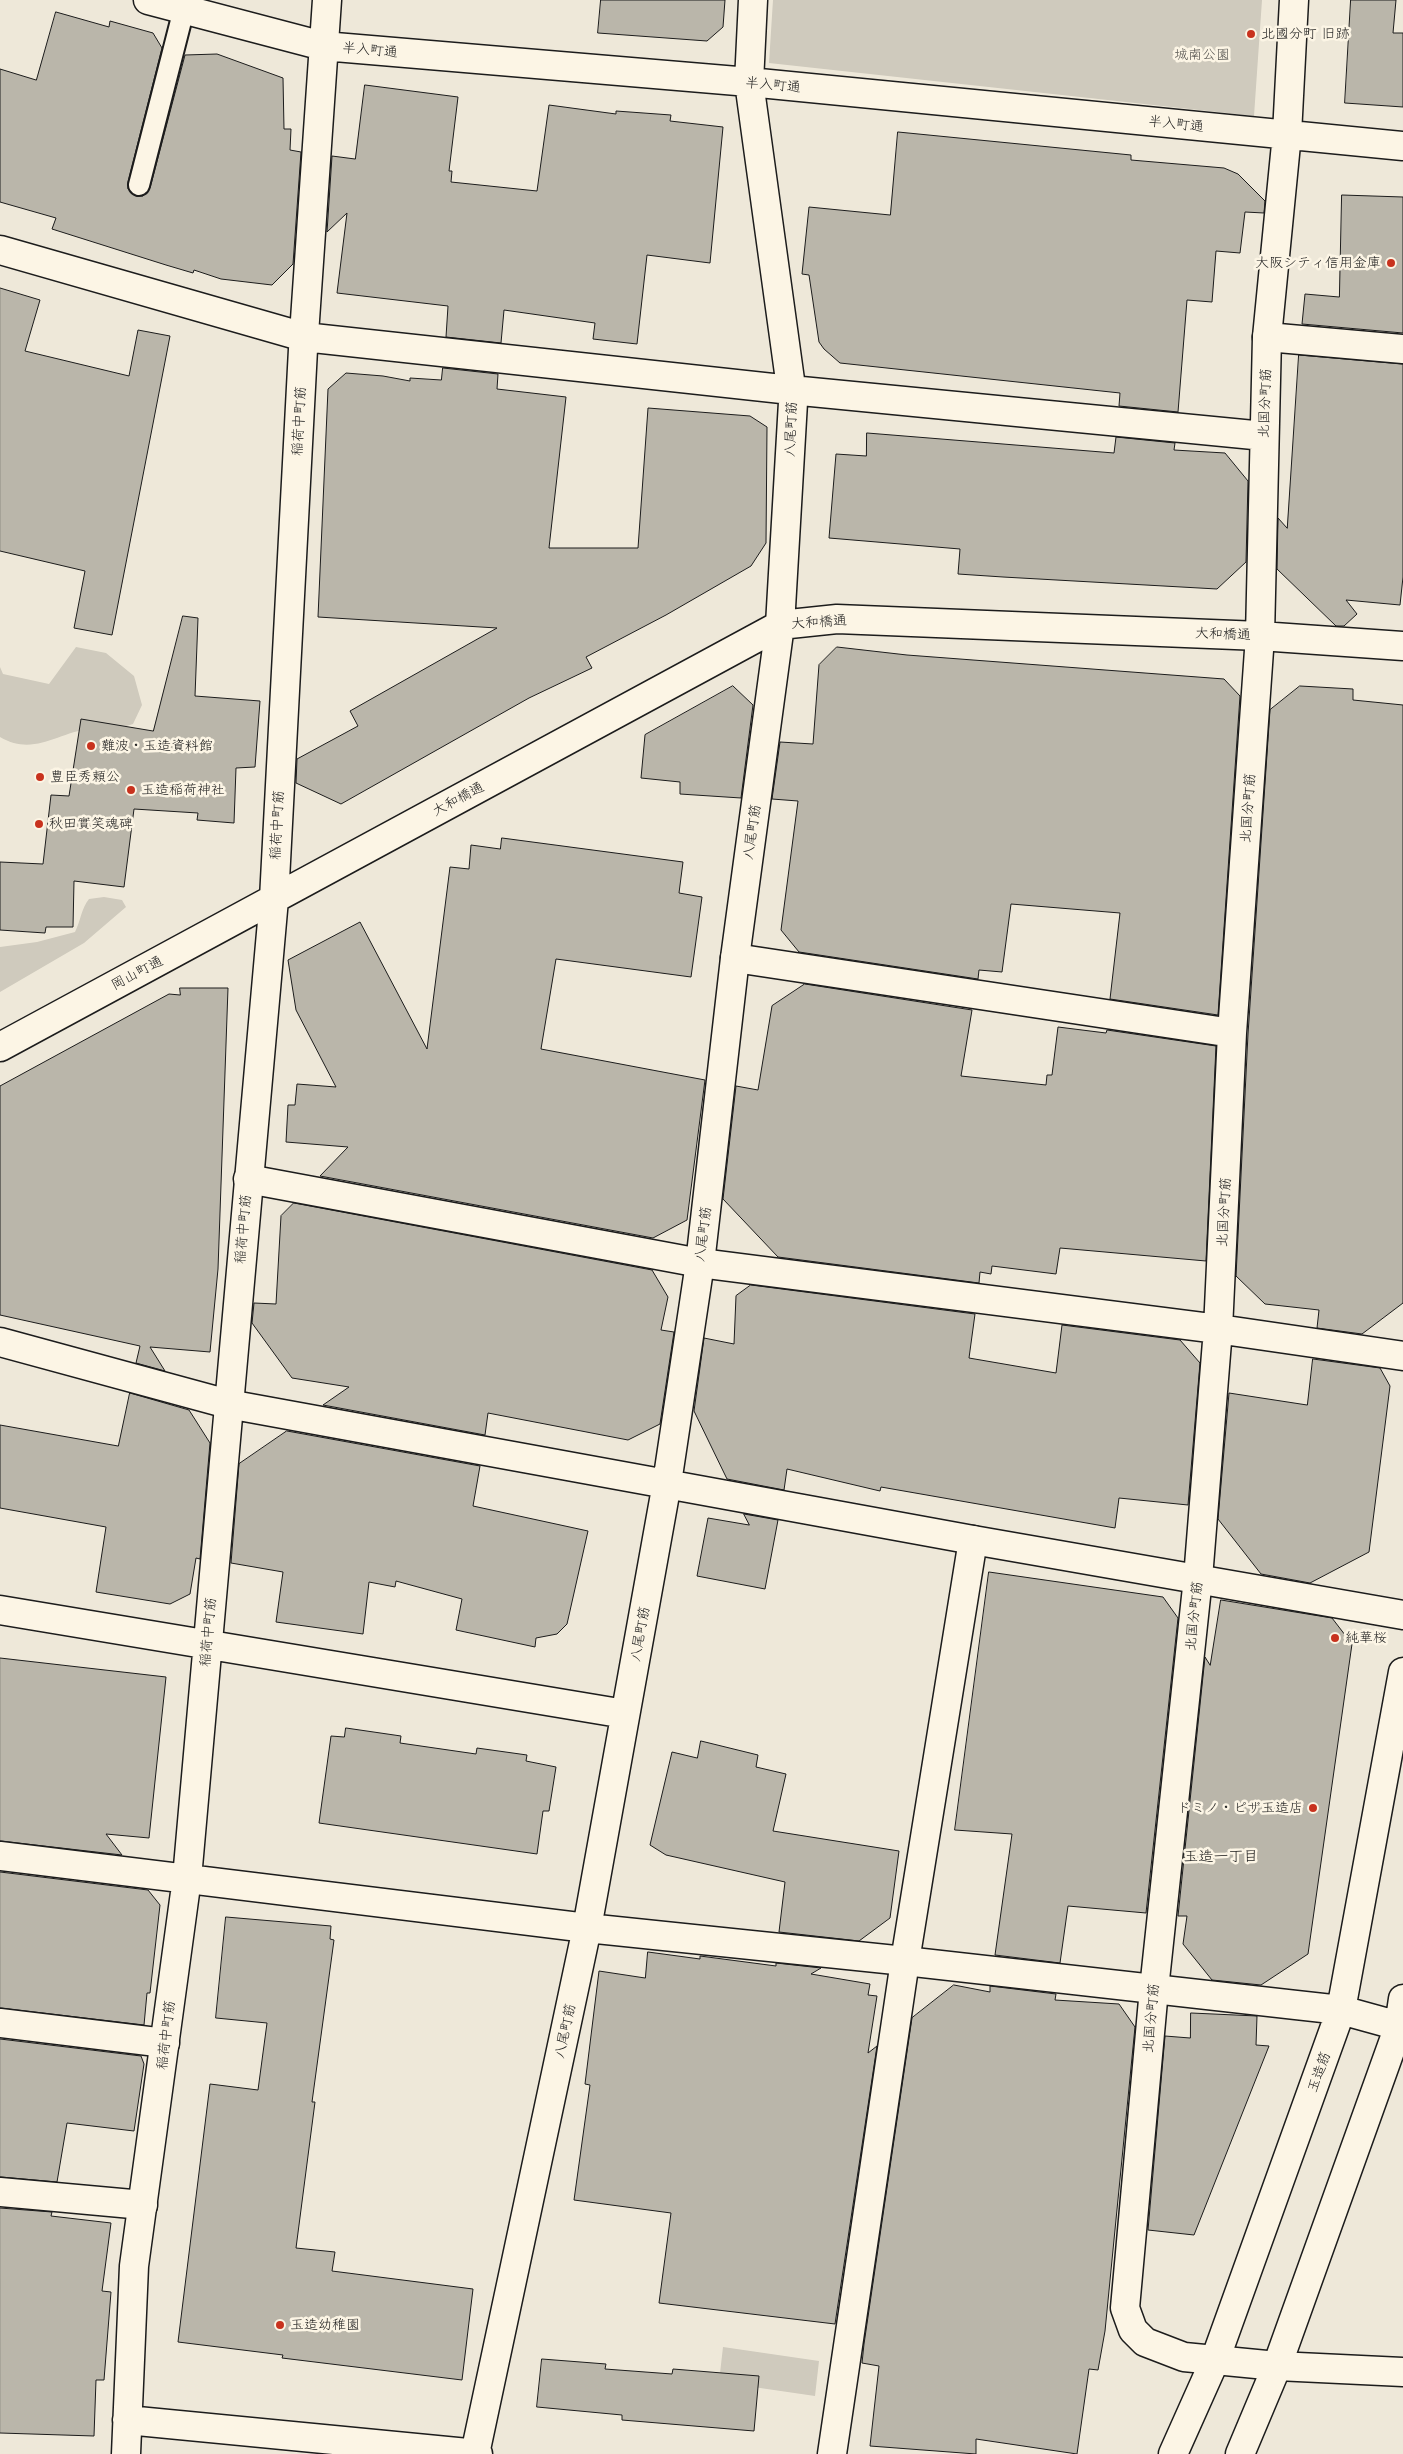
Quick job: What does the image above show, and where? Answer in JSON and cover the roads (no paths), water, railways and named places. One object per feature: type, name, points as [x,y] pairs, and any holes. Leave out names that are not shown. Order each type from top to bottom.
[{"type":"street","name":"半入町通","points":[[148,0],[323,46],[749,82],[1403,146]]},
{"type":"street","name":"稲荷中町筋","points":[[126,2454],[134,2266],[187,1878],[206,1644],[274,899],[304,337],[327,0]]},
{"type":"street","name":"八尾町筋","points":[[476,2454],[587,1928],[667,1483],[700,1263],[735,958],[780,625],[794,402],[749,82],[753,0]]},
{"type":"street","name":"北国分町筋","points":[[1294,0],[1287,134],[1267,337],[1260,636],[1232,1033],[1218,1329],[1198,1578],[1154,1989],[1125,2308],[1133,2330],[1145,2342],[1184,2357],[1277,2366],[1403,2372]]},
{"type":"street","points":[[0,250],[304,337],[791,390],[1264,436]]},
{"type":"street","points":[[1267,337],[1403,348]]},
{"type":"street","name":"大和橋通","points":[[274,899],[780,625],[837,619],[1260,636],[1403,646]]},
{"type":"street","name":"岡山町通","points":[[0,1047],[274,899]]},
{"type":"street","points":[[735,958],[1232,1033]]},
{"type":"street","points":[[248,1179],[700,1263],[1218,1329],[1403,1356]]},
{"type":"street","points":[[0,1342],[228,1404],[973,1540],[1403,1615]]},
{"type":"street","points":[[832,2454],[905,1961],[973,1540]]},
{"type":"street","points":[[0,1610],[625,1714]]},
{"type":"street","name":"玉造筋","points":[[1173,2454],[1215,2360],[1341,2010],[1403,1672]]},
{"type":"street","points":[[0,1856],[587,1928],[905,1961],[1341,2010],[1399,2026]]},
{"type":"street","points":[[1240,2454],[1277,2366],[1399,2026],[1403,1999]]},
{"type":"street","points":[[0,2023],[165,2043]]},
{"type":"street","points":[[0,2192],[143,2205]]},
{"type":"street","points":[[127,2420],[476,2454]]},
{"type":"lane","points":[[140,184],[184,9]]},
{"type":"place","name":"北國分町 旧跡","points":[[1251,34]]},
{"type":"place","name":"大阪シティ信用金庫","points":[[1391,263]]},
{"type":"place","name":"難波・玉造資料館","points":[[91,746]]},
{"type":"place","name":"豊臣秀頼公","points":[[40,777]]},
{"type":"place","name":"玉造稲荷神社","points":[[131,790]]},
{"type":"place","name":"秋田實笑魂碑","points":[[39,824]]},
{"type":"place","name":"純華桜","points":[[1335,1638]]},
{"type":"place","name":"ドミノ・ピザ玉造店","points":[[1313,1808]]},
{"type":"place","name":"玉造幼稚園","points":[[280,2325]]},
{"type":"district","name":"玉造一丁目","points":[[1221,1856]]},
{"type":"park label","name":"城南公園","points":[[1202,55]]}]
